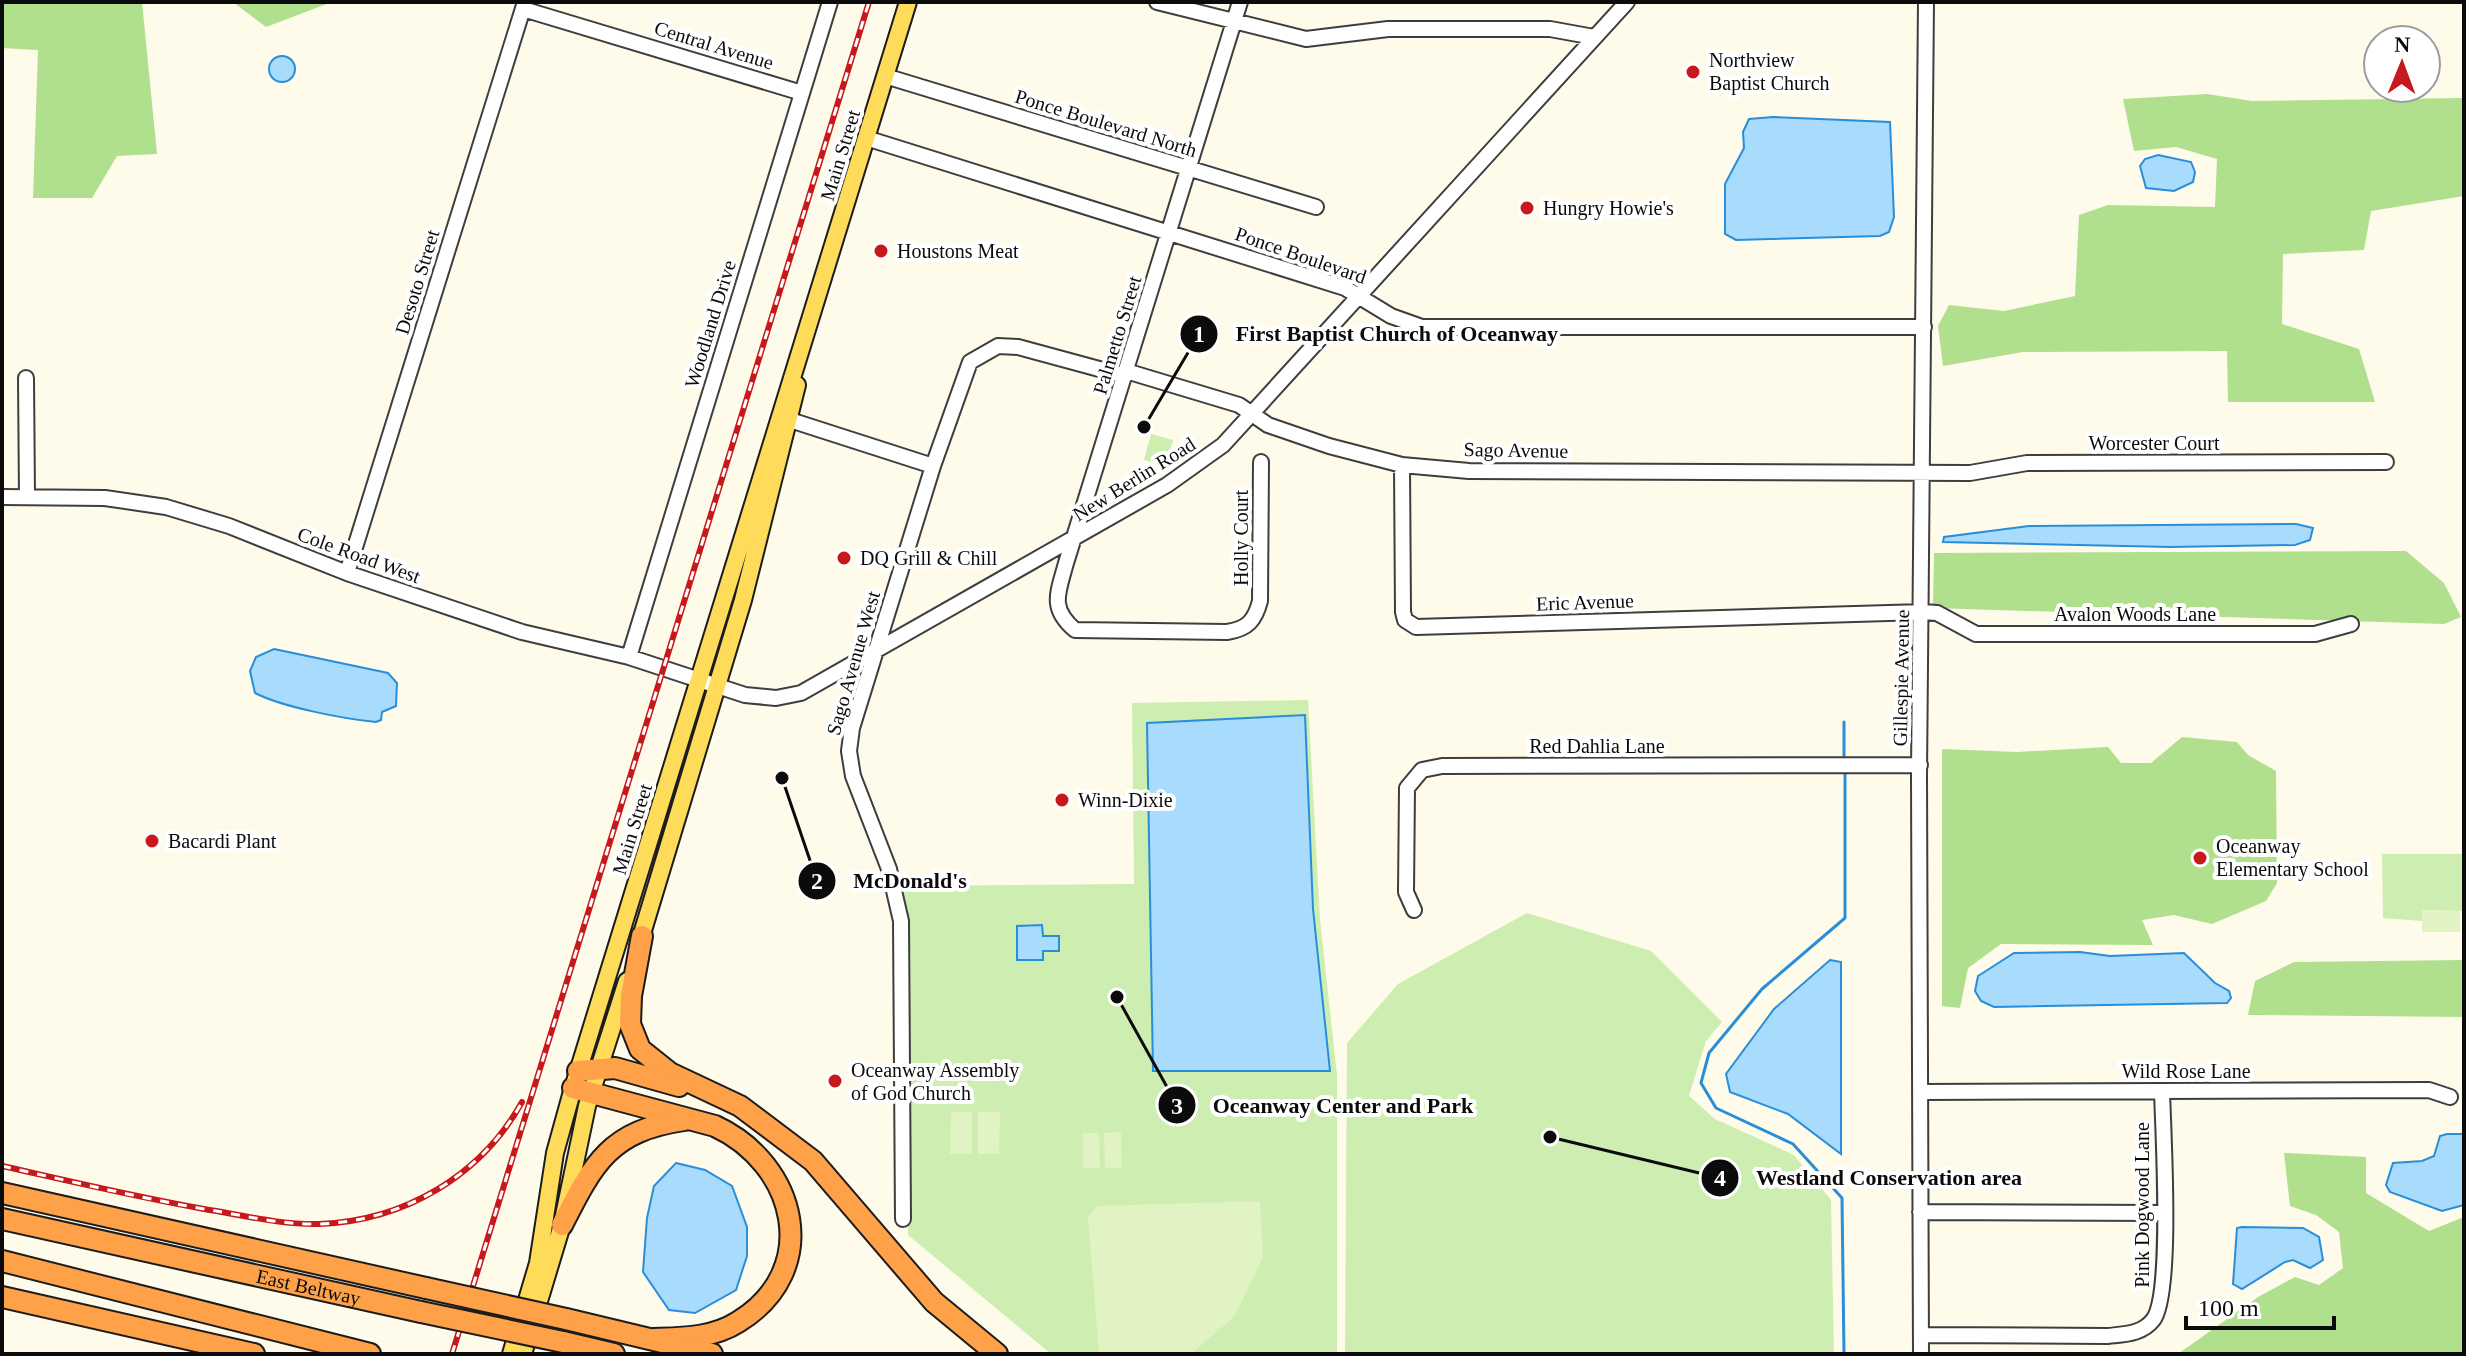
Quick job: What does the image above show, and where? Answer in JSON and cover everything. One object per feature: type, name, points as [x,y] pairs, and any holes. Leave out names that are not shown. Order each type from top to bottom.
[{"type":"highway","points":[[642,936],[631,996],[630,1024],[640,1049],[670,1073],[740,1106],[813,1161],[934,1302],[997,1354]]},
{"type":"highway","points":[[585,1080],[625,1070],[740,1106]]},
{"type":"highway","points":[[585,1080],[731,1134],[767,1163],[785,1197],[788,1247],[780,1276],[762,1303],[739,1322],[696,1337],[654,1339]]},
{"type":"highway","points":[[562,1225],[592,1167],[605,1152],[635,1131],[689,1119]]},
{"type":"highway","points":[[2,1193],[712,1354]]},
{"type":"highway","name":"East Beltway","points":[[2,1219],[614,1354]]},
{"type":"highway","points":[[2,1262],[370,1354]]},
{"type":"highway","points":[[2,1297],[254,1354]]},
{"type":"main road","name":"Main Street","points":[[523,1354],[562,1225],[585,1080],[699,679],[908,2]]},
{"type":"main road","name":"Main Street","points":[[511,1354],[538,1263],[555,1153],[642,936],[767,515],[810,321]]},
{"type":"street","name":"Woodland Drive","points":[[629,657],[830,2]]},
{"type":"street","points":[[1157,2],[1306,39],[1388,29],[1550,29],[1594,37]]},
{"type":"street","name":"Palmetto Street","points":[[1121,631],[1075,630],[1061,618],[1057,605],[1059,590],[1240,2]]},
{"type":"street","name":"New Berlin Road","points":[[699,679],[745,695],[791,696],[825,683],[1199,464],[1253,414],[1627,2]]},
{"type":"street","name":"Gillespie Avenue","points":[[1921,1354],[1920,765],[1926,2]]},
{"type":"street","name":"Central Avenue","points":[[524,5],[802,93]]},
{"type":"street","name":"Desoto Street","points":[[347,573],[524,5]]},
{"type":"street","name":"Ponce Boulevard North","points":[[885,76],[1316,207]]},
{"type":"street","name":"Ponce Boulevard","points":[[866,138],[1362,295],[1391,316],[1422,327],[1924,327]]},
{"type":"street","name":"Sago Avenue","points":[[970,362],[998,346],[1018,347],[1239,405],[1268,425],[1329,446],[1402,465],[1469,471],[1923,471]]},
{"type":"street","name":"Sago Avenue West","points":[[903,1219],[901,921],[889,869],[853,776],[849,751],[852,728],[933,466],[970,362]]},
{"type":"street","points":[[26,378],[27,497]]},
{"type":"street","points":[[790,420],[933,466]]},
{"type":"street","name":"Holly Court","points":[[1121,631],[1227,632],[1239,630],[1256,616],[1260,601],[1261,462]]},
{"type":"street","name":"Worcester Court","points":[[1923,471],[1970,473],[2027,463],[2386,462]]},
{"type":"street","name":"Eric Avenue","points":[[1402,465],[1403,612],[1405,620],[1416,627],[1923,612]]},
{"type":"street","name":"Cole Road West","points":[[2,497],[105,498],[166,507],[229,526],[347,573],[507,627],[629,657],[699,679]]},
{"type":"street","name":"Avalon Woods Lane","points":[[1923,612],[1937,613],[1976,634],[2315,634],[2351,624]]},
{"type":"street","name":"Red Dahlia Lane","points":[[1414,910],[1406,892],[1407,788],[1422,770],[1442,766],[1920,765]]},
{"type":"street","name":"Wild Rose Lane","points":[[1921,1092],[2429,1090],[2450,1097]]},
{"type":"street","name":"Pink Dogwood Lane","points":[[1921,1335],[2108,1336],[2137,1332],[2154,1320],[2161,1304],[2162,1091]]},
{"type":"street","points":[[1920,1212],[2163,1213]]},
{"type":"green space","points":[[2,2],[142,2],[157,154],[117,156],[92,198],[33,198],[38,50],[2,48]]},
{"type":"green space","points":[[233,2],[332,2],[266,27]]},
{"type":"green space","points":[[2207,94],[2252,101],[2362,99],[2362,104],[2442,104],[2442,98],[2464,98],[2464,196],[2371,211],[2364,250],[2283,254],[2282,324],[2359,349],[2375,402],[2228,402],[2227,351],[2023,352],[1943,366],[1938,326],[1949,305],[2004,311],[2075,296],[2079,215],[2108,205],[2215,207],[2217,159],[2176,147],[2134,151],[2123,99]]},
{"type":"green space","points":[[1151,434],[1173,440],[1169,454],[1152,462],[1144,460]]},
{"type":"green space","points":[[2406,551],[2444,583],[2461,617],[2444,624],[1933,608],[1934,553]]},
{"type":"green space","points":[[1308,700],[1320,920],[1337,1075],[1337,1354],[1051,1354],[908,1235],[906,913],[900,886],[1134,884],[1132,703]]},
{"type":"green space","points":[[2182,737],[2237,742],[2248,755],[2276,771],[2277,883],[2266,901],[2212,924],[2174,915],[2142,920],[2153,945],[2001,944],[1968,968],[1960,1008],[1942,1006],[1942,749],[2017,752],[2108,747],[2121,763],[2151,763]]},
{"type":"green space","points":[[2382,854],[2464,854],[2464,911],[2422,910],[2422,921],[2383,918]]},
{"type":"green space","points":[[2422,910],[2460,911],[2460,932],[2422,932]]},
{"type":"green space","points":[[1527,913],[1651,951],[1722,1022],[1706,1041],[1689,1096],[1715,1119],[1794,1155],[1831,1200],[1834,1354],[1345,1354],[1347,1043],[1398,984]]},
{"type":"green space","points":[[2464,960],[2464,1017],[2248,1015],[2255,981],[2294,962]]},
{"type":"green space","points":[[951,1112],[972,1112],[972,1154],[950,1154]]},
{"type":"green space","points":[[978,1112],[1000,1112],[999,1154],[978,1154]]},
{"type":"green space","points":[[1121,1132],[1122,1168],[1105,1168],[1104,1133]]},
{"type":"green space","points":[[1083,1133],[1099,1133],[1100,1168],[1083,1168]]},
{"type":"green space","points":[[2284,1153],[2366,1157],[2366,1193],[2429,1231],[2464,1217],[2464,1354],[2178,1354],[2258,1297],[2295,1277],[2319,1285],[2343,1268],[2339,1232],[2316,1215],[2290,1206]]},
{"type":"green space","points":[[1260,1201],[1263,1257],[1235,1316],[1191,1354],[1099,1354],[1088,1217],[1097,1206]]},
{"type":"water","points":[[282,56],[291,60],[295,69],[291,78],[282,82],[273,78],[269,69],[273,60]]},
{"type":"water","points":[[1773,117],[1890,122],[1894,217],[1889,232],[1880,236],[1736,240],[1725,234],[1725,184],[1744,148],[1743,132],[1749,119]]},
{"type":"water","points":[[2158,155],[2191,162],[2195,172],[2193,182],[2174,191],[2146,188],[2140,166],[2145,159]]},
{"type":"water","points":[[2296,524],[2313,528],[2310,540],[2295,545],[2170,547],[1943,542],[1944,537],[2029,526]]},
{"type":"water","points":[[274,649],[388,673],[397,683],[396,706],[382,712],[381,720],[376,722],[314,712],[255,693],[250,671],[256,657]]},
{"type":"water","points":[[1305,715],[1313,909],[1330,1071],[1153,1071],[1147,723]]},
{"type":"water","points":[[1042,925],[1043,936],[1059,936],[1059,951],[1043,951],[1043,960],[1017,960],[1017,926]]},
{"type":"water","points":[[2080,952],[2110,956],[2184,953],[2215,983],[2229,991],[2231,998],[2227,1003],[1994,1007],[1981,1001],[1975,991],[1978,976],[2014,953]]},
{"type":"water","points":[[1830,960],[1841,962],[1841,1154],[1788,1114],[1730,1092],[1726,1074],[1774,1009]]},
{"type":"water","points":[[2464,1134],[2464,1205],[2442,1211],[2390,1192],[2386,1185],[2393,1163],[2422,1161],[2434,1156],[2440,1136]]},
{"type":"water","points":[[676,1163],[705,1170],[732,1186],[747,1227],[747,1256],[736,1290],[695,1313],[669,1310],[643,1272],[647,1218],[654,1186]]},
{"type":"water","points":[[2237,1228],[2303,1228],[2319,1237],[2323,1260],[2310,1268],[2293,1260],[2285,1262],[2242,1289],[2233,1284]]},
{"type":"waterway","points":[[1844,722],[1844,760]]},
{"type":"waterway","points":[[1844,1354],[1842,1198],[1793,1144],[1716,1108],[1701,1083],[1709,1053],[1762,989],[1845,918],[1845,772]]},
{"type":"railway","points":[[452,1354],[869,2]]},
{"type":"railway","points":[[2,1166],[262,1219],[305,1224],[350,1221],[410,1204],[437,1190],[485,1152],[522,1102]]},
{"type":"place","name":"Northview Baptist Church","points":[[1693,72]]},
{"type":"place","name":"Hungry Howie's","points":[[1527,208]]},
{"type":"place","name":"Houstons Meat","points":[[881,251]]},
{"type":"place","name":"First Baptist Church of Oceanway","points":[[1144,427]]},
{"type":"place","name":"DQ Grill & Chill","points":[[844,558]]},
{"type":"place","name":"McDonald's","points":[[782,778]]},
{"type":"place","name":"Winn-Dixie","points":[[1062,800]]},
{"type":"place","name":"Bacardi Plant","points":[[152,841]]},
{"type":"place","name":"Oceanway Elementary School","points":[[2200,858]]},
{"type":"place","name":"Oceanway Center and Park","points":[[1117,997]]},
{"type":"place","name":"Oceanway Assembly of God Church","points":[[835,1081]]},
{"type":"place","name":"Westland Conservation area","points":[[1550,1137]]}]
